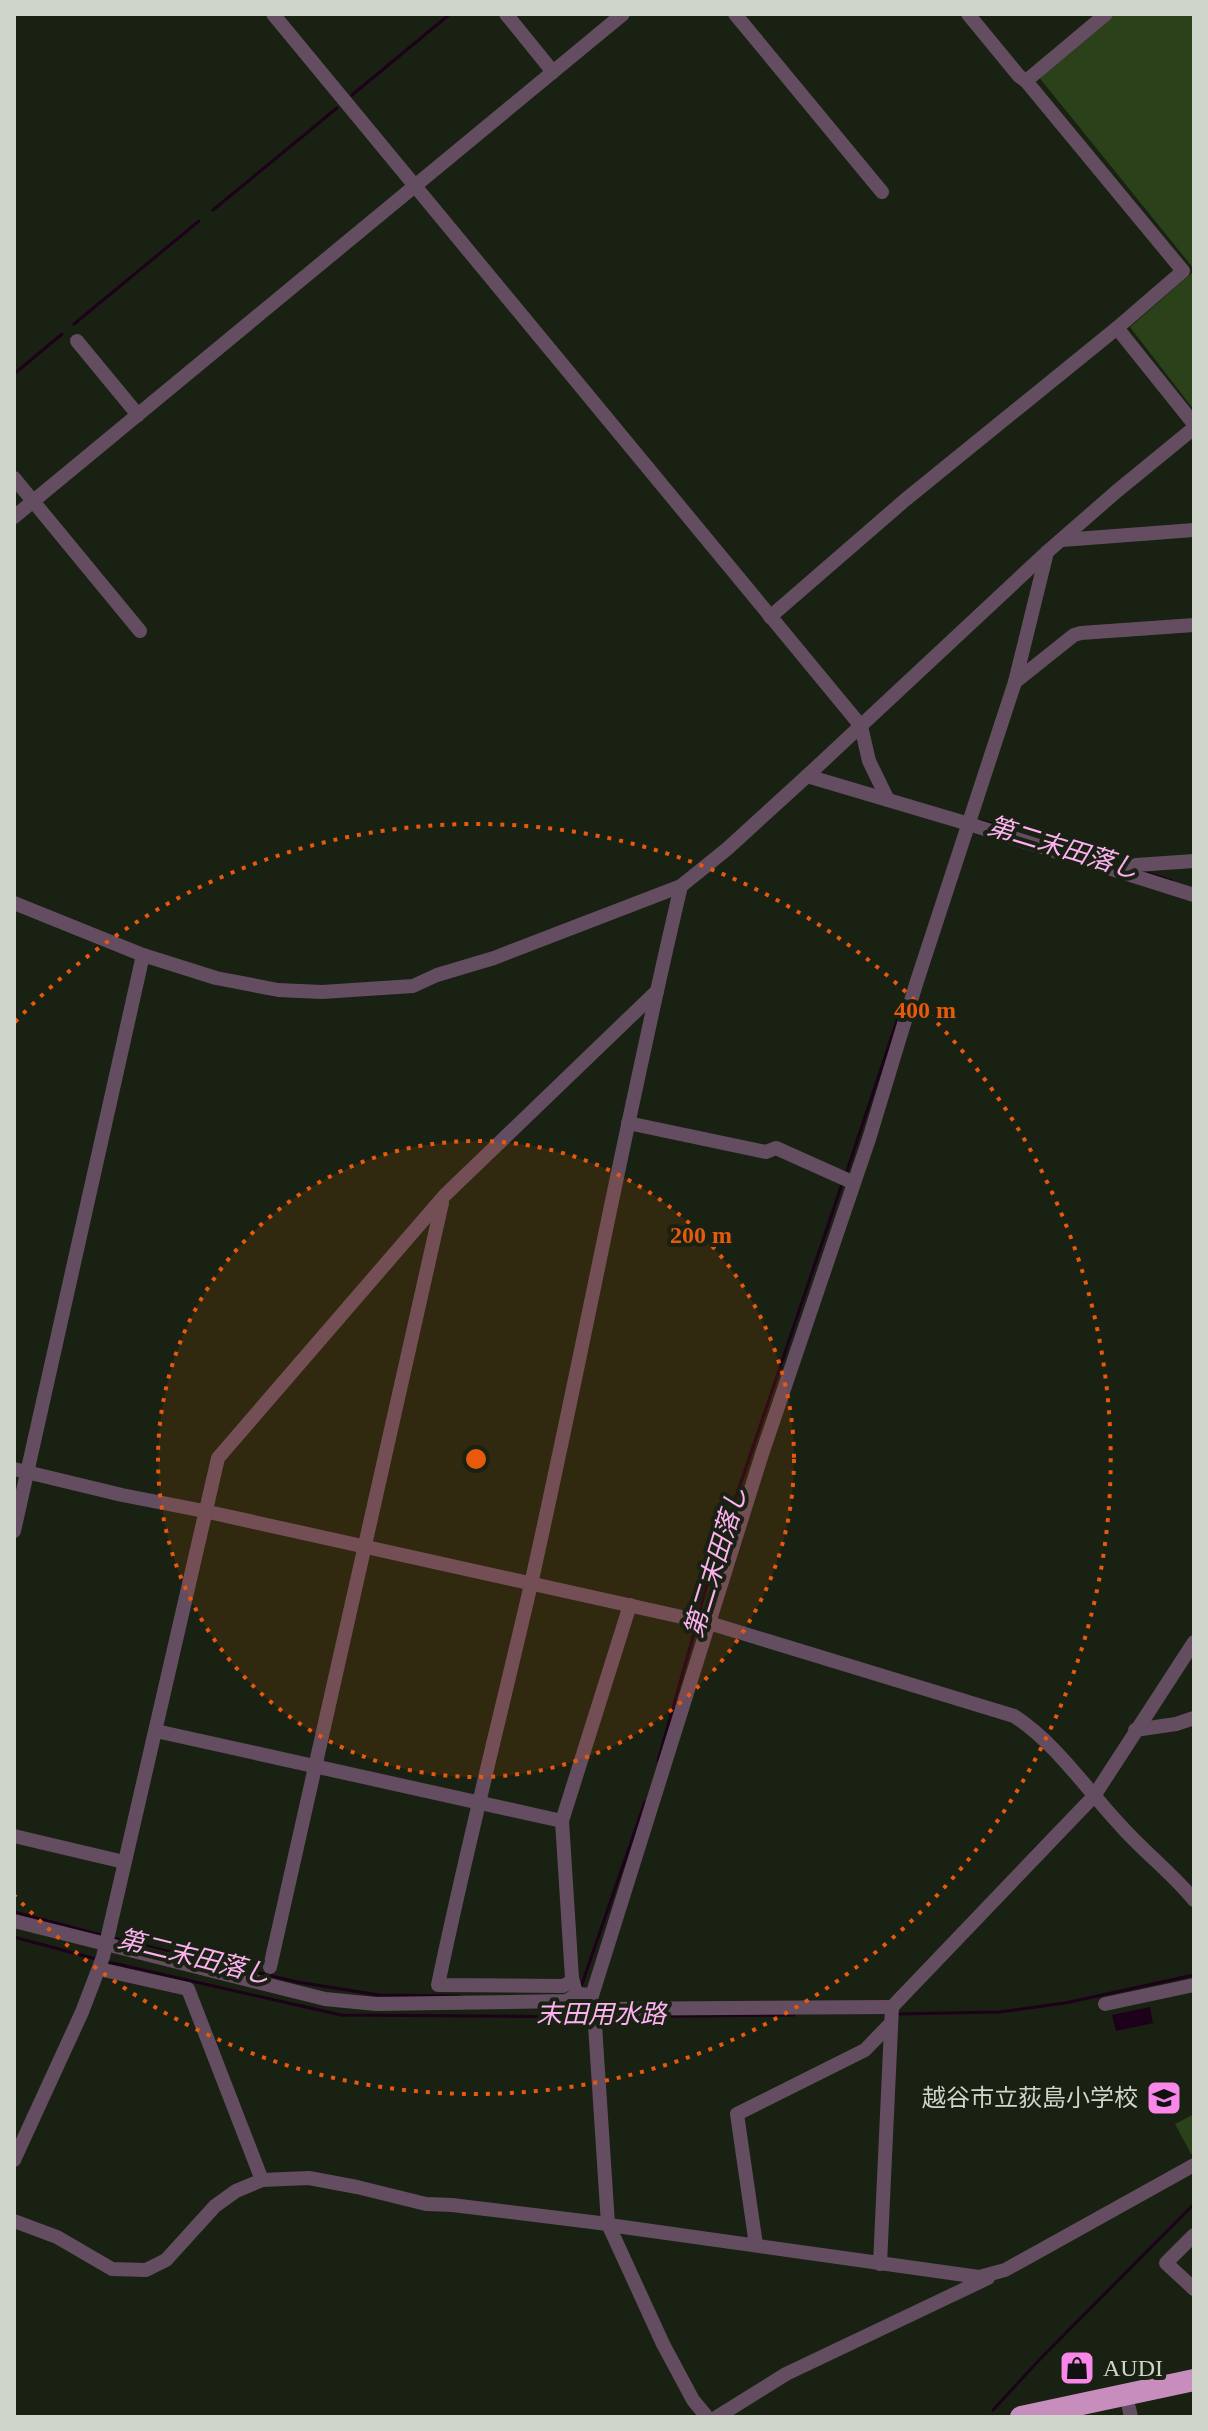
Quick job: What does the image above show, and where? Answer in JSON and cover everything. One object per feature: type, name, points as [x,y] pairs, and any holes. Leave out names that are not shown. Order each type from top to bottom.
[{"type":"highway","points":[[1021,2417],[1194,2380]]},
{"type":"highway","points":[[1086,2417],[1130,2412],[1194,2393]]},
{"type":"street","points":[[273,14],[861,726],[869,761],[888,800]]},
{"type":"street","points":[[506,14],[553,72]]},
{"type":"street","points":[[14,517],[623,14]]},
{"type":"street","points":[[735,14],[882,192]]},
{"type":"street","points":[[770,617],[905,500],[1183,271],[968,14]]},
{"type":"street","points":[[1026,81],[1106,14]]},
{"type":"street","points":[[14,903],[143,955],[216,978],[278,990],[322,992],[413,986],[681,886],[807,776],[1047,552],[1194,426],[1117,328]]},
{"type":"street","points":[[77,341],[138,415]]},
{"type":"street","points":[[14,478],[140,631]]},
{"type":"street","points":[[1062,540],[1194,530]]},
{"type":"street","points":[[584,1995],[852,1182],[869,1139],[1015,682],[1047,552]]},
{"type":"street","points":[[1015,682],[1074,635],[1194,625]]},
{"type":"street","points":[[807,776],[1194,895]]},
{"type":"street","points":[[1124,871],[1136,865],[1194,861]]},
{"type":"street","points":[[584,1995],[563,1986],[438,1985],[531,1584],[681,886]]},
{"type":"street","points":[[14,1531],[21,1470],[143,955]]},
{"type":"street","points":[[14,2160],[99,1969],[218,1458],[445,1195],[657,991]]},
{"type":"street","points":[[628,1123],[766,1152],[776,1148],[852,1182]]},
{"type":"street","points":[[270,1967],[445,1195]]},
{"type":"street","points":[[21,1470],[122,1495],[709,1623],[1014,1716],[1072,1770],[1122,1828],[1179,1881],[1194,1900]]},
{"type":"street","points":[[630,1605],[562,1821],[584,1995],[596,2040],[609,2225],[663,2344],[693,2400],[707,2417]]},
{"type":"street","points":[[880,2264],[892,2007],[1094,1796],[1194,1642]]},
{"type":"street","points":[[1135,1730],[1194,1718]]},
{"type":"street","points":[[156,1731],[562,1821]]},
{"type":"street","points":[[14,1836],[124,1862]]},
{"type":"street","points":[[14,1921],[325,1999],[376,2004],[566,2001],[584,1995],[892,2007]]},
{"type":"street","points":[[99,1969],[188,1989],[262,2180]]},
{"type":"street","points":[[1105,2004],[1194,1985]]},
{"type":"street","points":[[756,2245],[737,2114],[865,2050],[891,2023]]},
{"type":"street","points":[[717,2417],[786,2374],[995,2274],[1194,2165]]},
{"type":"street","points":[[14,2221],[57,2237],[112,2269],[146,2270],[166,2260],[215,2206],[236,2191],[262,2180],[309,2178],[426,2204],[609,2225],[970,2277],[995,2274]]},
{"type":"street","points":[[1194,2235],[1166,2263],[1194,2289]]},
{"type":"green space","points":[[1114,14],[1190,14],[1194,19],[1194,269],[1038,76]]},
{"type":"green space","points":[[1194,271],[1194,410],[1130,327]]},
{"type":"green space","points":[[1194,2114],[1194,2153],[1191,2154],[1175,2124]]},
{"type":"shaded area","points":[[1150,2007],[1153,2023],[1116,2031],[1112,2015]]},
{"type":"waterway","points":[[352,95],[450,14]]},
{"type":"waterway","points":[[213,210],[337,108]]},
{"type":"waterway","points":[[74,324],[199,221]]},
{"type":"waterway","points":[[14,374],[62,334]]},
{"type":"waterway","name":"第二末田落し","points":[[981,821],[1012,830]]},
{"type":"waterway","name":"第二末田落し","points":[[1141,871],[1172,881]]},
{"type":"waterway","name":"第二末田落し","points":[[846,1174],[903,1003]]},
{"type":"waterway","name":"第二末田落し","points":[[699,1614],[843,1181]]},
{"type":"waterway","name":"第二末田落し","points":[[658,1761],[696,1626]]},
{"type":"waterway","name":"第二末田落し","points":[[579,1987],[645,1802]]},
{"type":"waterway","name":"第二末田落し","points":[[14,1912],[101,1935]]},
{"type":"waterway","name":"末田用水路","points":[[14,1937],[96,1959]]},
{"type":"waterway","name":"第二末田落し","points":[[113,1938],[297,1982],[379,1995],[459,1996]]},
{"type":"waterway","name":"末田用水路","points":[[108,1962],[341,2015],[590,2017]]},
{"type":"waterway","name":"末田用水路","points":[[897,2014],[999,2012],[1065,2003],[1194,1975]]},
{"type":"waterway","name":"末田用水路","points":[[598,2017],[794,2015]]},
{"type":"waterway","points":[[993,2410],[1194,2204]]},
{"type":"place","name":"越谷市立荻島小学校","points":[[1164,2098]]},
{"type":"place","name":"AUDI","points":[[1077,2368]]}]
